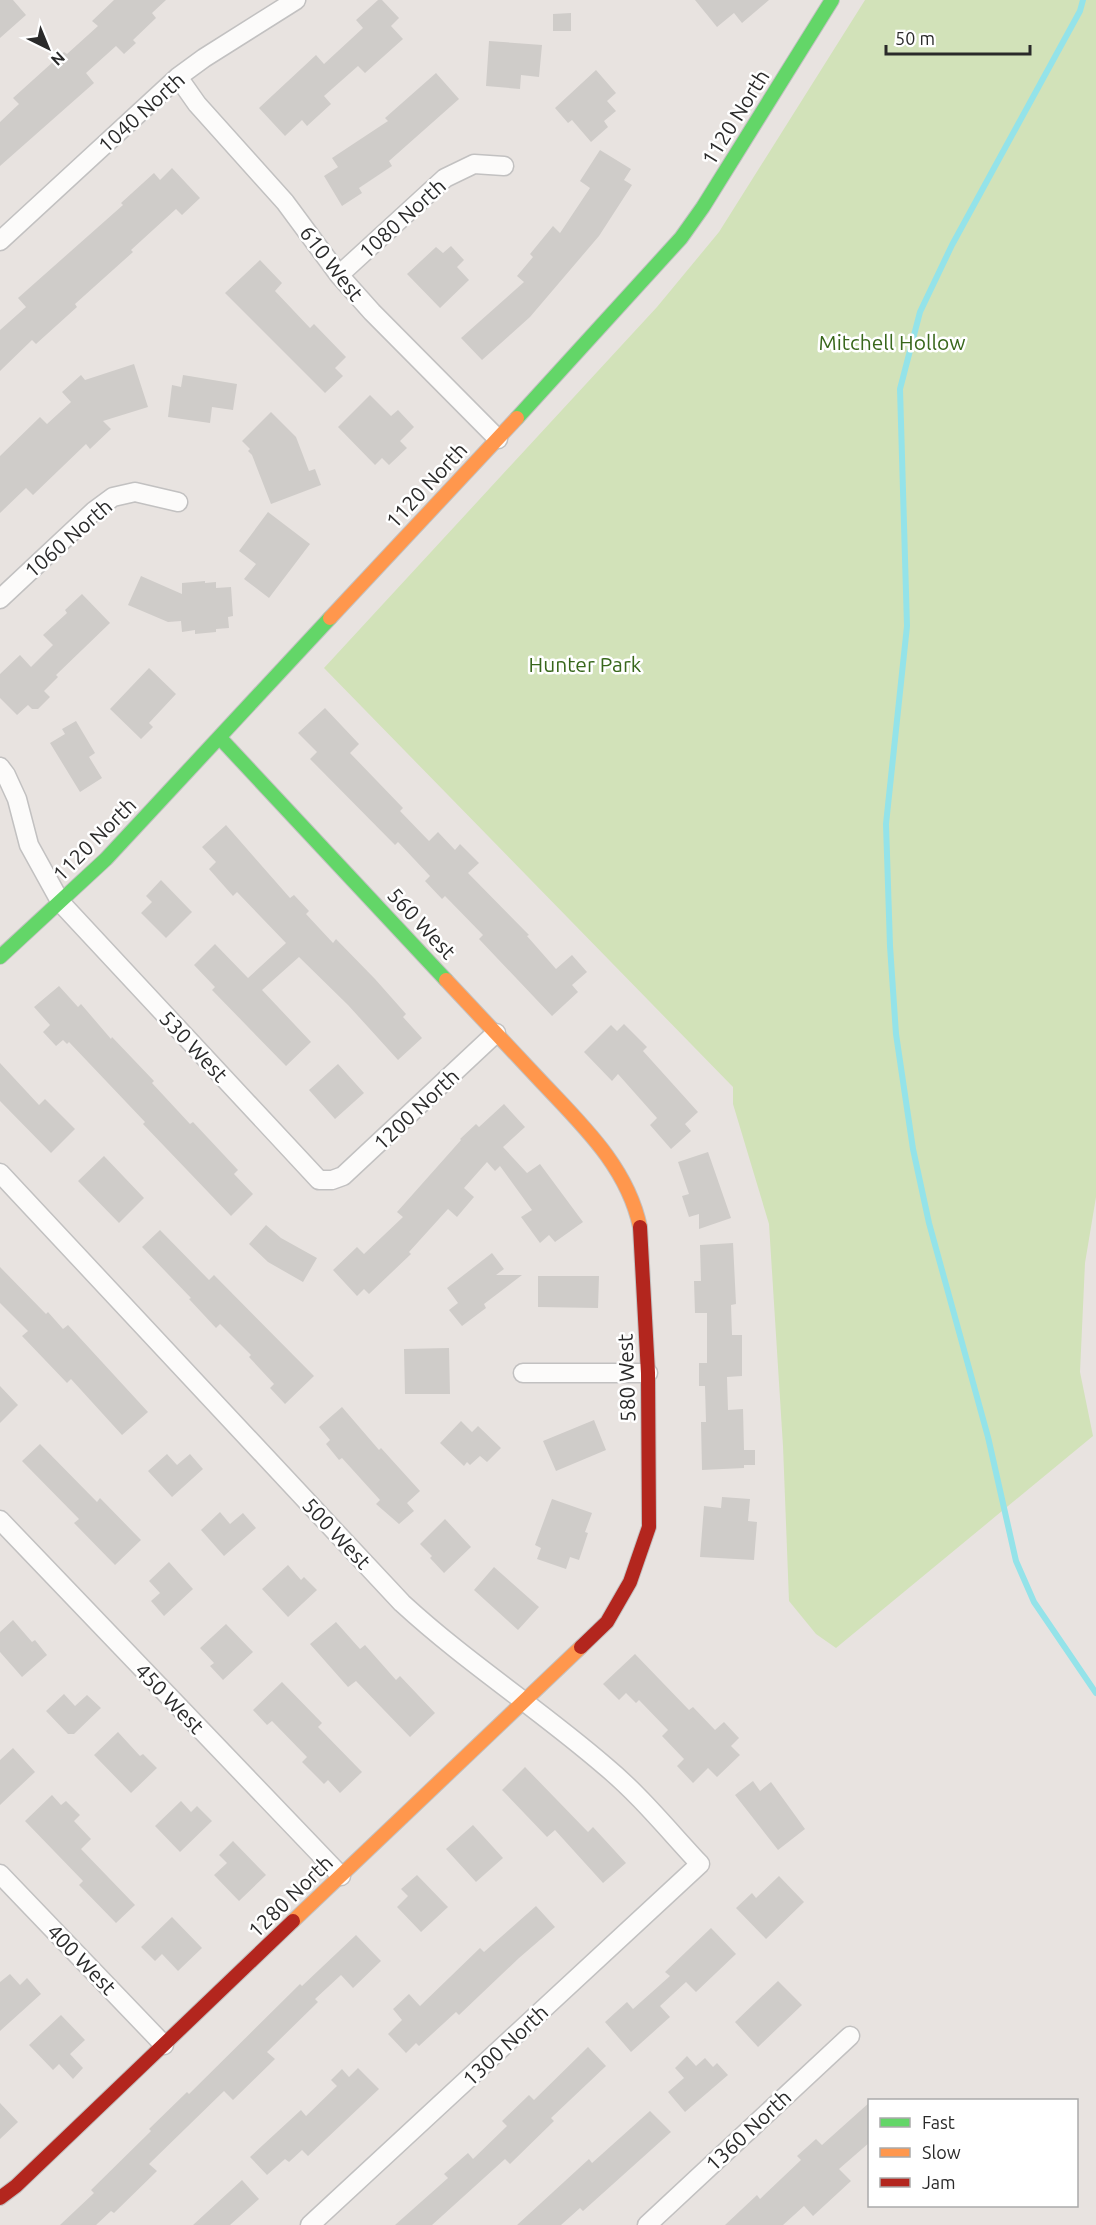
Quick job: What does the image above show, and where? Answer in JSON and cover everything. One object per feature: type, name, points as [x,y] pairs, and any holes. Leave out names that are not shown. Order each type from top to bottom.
[{"type":"street","name":"1040 North","points":[[0,242],[178,77],[296,0]]},
{"type":"street","name":"1120 North","points":[[0,957],[106,859],[612,316],[681,238],[832,0]]},
{"type":"street","name":"610 West","points":[[178,77],[197,104],[285,202],[339,275],[372,312],[498,439]]},
{"type":"street","name":"1080 North","points":[[339,275],[445,178],[474,164],[504,166]]},
{"type":"street","name":"1060 North","points":[[0,599],[94,511],[113,497],[135,492],[178,502]]},
{"type":"street","name":"560 West","points":[[220,738],[592,1136]]},
{"type":"street","name":"530 West","points":[[0,766],[17,798],[29,845],[61,903],[320,1180],[332,1180]]},
{"type":"street","name":"1200 North","points":[[332,1180],[343,1176],[496,1033]]},
{"type":"street","name":"580 West","points":[[592,1136],[617,1169],[630,1193],[640,1225],[648,1373],[649,1527],[630,1582],[607,1622]]},
{"type":"street","name":"500 West","points":[[0,1173],[402,1603],[459,1652],[605,1766],[634,1793],[700,1864]]},
{"type":"street","points":[[523,1373],[648,1373]]},
{"type":"street","name":"450 West","points":[[0,1520],[340,1876]]},
{"type":"street","name":"1280 North","points":[[0,2198],[16,2186],[607,1622]]},
{"type":"street","name":"1300 North","points":[[310,2225],[700,1864]]},
{"type":"street","name":"400 West","points":[[0,1874],[164,2045]]},
{"type":"street","name":"1360 North","points":[[646,2225],[850,2036]]},
{"type":"green space","name":"Mitchell Hollow","points":[[865,0],[1096,0],[1096,1197],[1085,1263],[1080,1372],[1093,1436],[836,1648],[816,1634],[789,1601],[783,1446],[769,1224],[733,1104],[733,1087],[324,668],[657,307],[719,232]]},
{"type":"building","points":[[0,0],[13,0],[26,15],[0,38]]},
{"type":"building","points":[[114,0],[166,0],[152,13],[156,18],[133,40],[136,43],[124,54],[116,46],[86,73],[94,83],[0,166],[0,122],[19,104],[13,98],[64,52],[67,54],[98,26],[92,21]]},
{"type":"building","points":[[378,0],[382,0],[399,18],[391,26],[403,39],[365,73],[358,66],[324,96],[331,104],[307,126],[302,120],[285,136],[259,108],[316,55],[324,64],[363,28],[356,20]]},
{"type":"building","points":[[695,0],[769,0],[742,23],[734,13],[717,27]]},
{"type":"building","points":[[571,13],[571,31],[553,31],[553,14]]},
{"type":"building","points":[[489,41],[542,45],[539,77],[521,75],[520,89],[486,86]]},
{"type":"building","points":[[596,70],[616,93],[607,101],[616,111],[604,121],[608,127],[591,142],[572,120],[568,123],[555,108]]},
{"type":"building","points":[[436,73],[459,99],[389,161],[392,166],[359,188],[362,193],[342,206],[324,176],[338,167],[332,158],[388,121],[385,118]]},
{"type":"building","points":[[600,150],[631,169],[624,180],[632,185],[599,236],[530,317],[482,360],[461,338],[524,282],[517,276],[533,257],[530,254],[553,226],[560,233],[590,188],[580,181]]},
{"type":"building","points":[[172,168],[200,198],[182,215],[176,209],[131,250],[133,252],[75,304],[77,307],[36,344],[32,340],[0,371],[0,330],[26,307],[18,298],[123,205],[121,203],[154,173],[160,180]]},
{"type":"building","points":[[451,246],[464,260],[457,267],[469,280],[440,308],[407,274],[436,247],[443,253]]},
{"type":"building","points":[[260,260],[282,283],[275,291],[310,328],[314,324],[346,357],[335,368],[343,376],[325,393],[225,293]]},
{"type":"building","points":[[134,364],[148,407],[103,421],[111,429],[90,449],[86,444],[33,495],[26,488],[0,513],[0,456],[40,417],[47,424],[71,402],[62,392],[81,375],[85,380]]},
{"type":"building","points":[[183,375],[237,384],[233,410],[212,407],[210,423],[168,417],[172,385],[181,387]]},
{"type":"building","points":[[370,395],[391,416],[398,410],[414,427],[400,441],[407,448],[389,465],[382,458],[375,465],[338,427]]},
{"type":"building","points":[[271,412],[296,437],[309,471],[315,469],[321,485],[271,504],[252,455],[248,451],[250,449],[242,441]]},
{"type":"building","points":[[268,512],[310,544],[269,598],[244,579],[256,564],[239,551]]},
{"type":"building","points":[[141,576],[182,594],[182,583],[205,581],[205,583],[216,582],[216,588],[231,587],[233,616],[228,617],[229,628],[195,634],[195,630],[182,632],[181,621],[168,622],[128,605]]},
{"type":"building","points":[[82,594],[110,623],[56,675],[58,677],[44,691],[50,697],[38,709],[32,709],[28,705],[17,715],[0,698],[0,674],[20,655],[31,667],[53,645],[43,635],[67,613],[65,610]]},
{"type":"building","points":[[149,668],[176,694],[149,723],[153,727],[141,739],[110,709]]},
{"type":"building","points":[[325,708],[359,744],[350,753],[403,808],[400,811],[429,841],[438,832],[455,850],[460,844],[479,863],[468,873],[529,935],[527,936],[556,969],[572,955],[587,972],[572,985],[578,992],[552,1016],[479,939],[483,935],[445,896],[442,899],[425,881],[430,876],[398,842],[395,845],[310,759],[317,752],[298,733]]},
{"type":"building","points":[[76,721],[95,753],[89,757],[102,778],[80,792],[50,743],[65,734],[62,729]]},
{"type":"building","points":[[226,825],[290,898],[294,895],[309,911],[306,914],[333,943],[336,939],[406,1014],[403,1017],[422,1038],[398,1060],[348,1005],[299,957],[262,990],[311,1042],[286,1066],[212,990],[215,987],[194,965],[215,944],[248,978],[286,943],[237,892],[233,896],[209,869],[216,862],[202,847]]},
{"type":"building","points":[[161,880],[192,912],[166,938],[141,913],[152,902],[146,896]]},
{"type":"building","points":[[59,986],[78,1007],[81,1004],[111,1039],[112,1037],[154,1081],[152,1083],[190,1124],[193,1122],[238,1170],[234,1174],[253,1194],[231,1216],[69,1042],[67,1044],[63,1040],[56,1046],[43,1032],[50,1025],[34,1007]]},
{"type":"building","points":[[624,1024],[647,1047],[643,1051],[698,1112],[685,1124],[691,1131],[671,1149],[650,1125],[657,1118],[618,1074],[612,1081],[584,1052],[611,1025],[617,1031]]},
{"type":"building","points":[[0,1063],[39,1105],[45,1099],[75,1129],[51,1153],[0,1101]]},
{"type":"building","points":[[338,1064],[364,1093],[335,1119],[309,1090]]},
{"type":"building","points":[[504,1104],[525,1127],[503,1147],[527,1173],[540,1164],[583,1222],[555,1242],[549,1235],[540,1243],[521,1217],[532,1210],[500,1166],[495,1171],[487,1162],[464,1188],[474,1197],[457,1217],[448,1209],[409,1252],[411,1254],[369,1294],[364,1289],[357,1296],[333,1270],[357,1247],[364,1254],[403,1217],[397,1212],[460,1139],[476,1124],[479,1127]]},
{"type":"building","points":[[708,1152],[731,1218],[699,1229],[699,1214],[689,1217],[682,1196],[689,1194],[678,1162]]},
{"type":"building","points":[[104,1156],[144,1198],[119,1223],[78,1181]]},
{"type":"building","points":[[266,1225],[281,1238],[317,1258],[303,1282],[268,1262],[249,1244]]},
{"type":"building","points":[[160,1230],[209,1280],[214,1275],[314,1376],[285,1404],[270,1388],[274,1384],[249,1357],[251,1355],[220,1324],[216,1328],[142,1247]]},
{"type":"building","points":[[733,1243],[736,1304],[731,1305],[732,1335],[742,1335],[742,1376],[727,1377],[728,1410],[743,1409],[744,1450],[755,1450],[755,1465],[744,1465],[744,1468],[702,1470],[701,1422],[706,1422],[705,1386],[699,1386],[699,1363],[707,1363],[707,1313],[695,1313],[694,1281],[701,1281],[700,1245]]},
{"type":"building","points":[[492,1253],[504,1269],[496,1275],[522,1275],[484,1304],[486,1308],[462,1326],[449,1310],[458,1303],[447,1288]]},
{"type":"building","points":[[0,1267],[63,1329],[68,1325],[148,1412],[122,1435],[71,1379],[67,1383],[22,1336],[28,1331],[0,1303]]},
{"type":"building","points":[[538,1276],[599,1276],[598,1308],[538,1307]]},
{"type":"building","points":[[449,1348],[450,1394],[405,1394],[404,1349]]},
{"type":"building","points":[[0,1386],[18,1405],[0,1423]]},
{"type":"building","points":[[342,1407],[379,1450],[381,1448],[420,1491],[407,1503],[414,1511],[399,1524],[376,1504],[380,1500],[326,1444],[330,1440],[319,1427]]},
{"type":"building","points":[[594,1420],[606,1450],[556,1471],[543,1441]]},
{"type":"building","points":[[461,1421],[472,1432],[478,1426],[501,1448],[487,1462],[480,1456],[470,1465],[467,1462],[464,1466],[440,1443]]},
{"type":"building","points":[[40,1444],[97,1502],[100,1498],[141,1540],[115,1565],[74,1523],[79,1519],[22,1461]]},
{"type":"building","points":[[167,1454],[177,1465],[190,1454],[203,1469],[172,1497],[148,1471]]},
{"type":"building","points":[[722,1497],[750,1499],[748,1521],[757,1522],[754,1560],[700,1557],[704,1506],[721,1508]]},
{"type":"building","points":[[552,1499],[592,1513],[579,1560],[570,1557],[566,1569],[537,1559],[541,1548],[535,1545]]},
{"type":"building","points":[[220,1512],[230,1524],[243,1513],[256,1528],[224,1556],[201,1530]]},
{"type":"building","points":[[445,1519],[471,1547],[444,1573],[420,1544]]},
{"type":"building","points":[[169,1562],[193,1589],[164,1616],[151,1601],[160,1593],[149,1581]]},
{"type":"building","points":[[288,1565],[301,1580],[304,1577],[317,1590],[288,1617],[262,1589]]},
{"type":"building","points":[[494,1567],[539,1607],[518,1630],[474,1590]]},
{"type":"building","points":[[13,1620],[32,1642],[35,1640],[47,1655],[22,1677],[0,1652],[0,1632]]},
{"type":"building","points":[[336,1622],[360,1649],[365,1645],[396,1680],[400,1676],[435,1713],[410,1737],[356,1681],[348,1687],[310,1644]]},
{"type":"building","points":[[226,1624],[253,1652],[223,1680],[210,1666],[214,1663],[200,1648]]},
{"type":"building","points":[[635,1654],[689,1710],[693,1707],[715,1730],[724,1722],[739,1738],[731,1746],[740,1755],[717,1777],[708,1768],[693,1783],[677,1766],[684,1759],[662,1736],[668,1730],[639,1700],[636,1703],[626,1693],[619,1700],[603,1684]]},
{"type":"building","points":[[282,1682],[322,1723],[318,1727],[362,1772],[340,1793],[328,1780],[324,1784],[302,1762],[307,1757],[272,1721],[267,1725],[253,1710]]},
{"type":"building","points":[[64,1694],[75,1706],[87,1695],[101,1708],[74,1734],[68,1734],[46,1711]]},
{"type":"building","points":[[118,1732],[140,1756],[143,1754],[157,1768],[131,1793],[94,1755]]},
{"type":"building","points":[[13,1748],[35,1772],[0,1805],[0,1760]]},
{"type":"building","points":[[525,1767],[588,1832],[593,1827],[626,1863],[603,1883],[555,1830],[547,1837],[502,1790]]},
{"type":"building","points":[[753,1781],[760,1791],[771,1782],[805,1829],[778,1850],[735,1795]]},
{"type":"building","points":[[52,1795],[61,1805],[66,1801],[80,1815],[74,1821],[91,1839],[81,1849],[135,1905],[116,1923],[79,1885],[83,1881],[25,1821]]},
{"type":"building","points":[[181,1801],[191,1812],[197,1806],[212,1821],[180,1852],[155,1826]]},
{"type":"building","points":[[473,1825],[503,1858],[476,1882],[446,1849]]},
{"type":"building","points":[[233,1841],[266,1875],[239,1901],[214,1875],[227,1863],[219,1855]]},
{"type":"building","points":[[417,1875],[448,1907],[421,1932],[397,1907],[408,1896],[401,1889]]},
{"type":"building","points":[[779,1876],[804,1902],[766,1939],[736,1908],[752,1893],[756,1898]]},
{"type":"building","points":[[536,1906],[555,1927],[459,2015],[456,2012],[419,2046],[416,2043],[406,2053],[388,2034],[402,2020],[393,2009],[409,1994],[420,2006],[480,1948],[484,1952]]},
{"type":"building","points":[[172,1917],[202,1948],[178,1971],[162,1954],[155,1961],[141,1947]]},
{"type":"building","points":[[711,1928],[736,1954],[696,1992],[686,1982],[660,2006],[670,2017],[631,2052],[605,2022],[627,2002],[633,2009],[670,1976],[665,1972]]},
{"type":"building","points":[[356,1935],[381,1961],[353,1988],[341,1975],[315,1999],[318,2002],[267,2052],[275,2059],[233,2100],[224,2091],[149,2164],[157,2171],[114,2213],[111,2211],[96,2225],[60,2225],[94,2193],[91,2190],[151,2131],[149,2129],[187,2092],[189,2094],[300,1984],[302,1986]]},
{"type":"building","points":[[10,1974],[20,1985],[27,1978],[41,1994],[0,2031],[0,1982]]},
{"type":"building","points":[[778,1981],[802,2005],[758,2047],[735,2022]]},
{"type":"building","points":[[61,2015],[85,2040],[70,2054],[83,2068],[73,2079],[59,2064],[53,2070],[29,2045]]},
{"type":"building","points":[[588,2047],[606,2066],[551,2118],[554,2121],[510,2164],[505,2159],[432,2225],[395,2225],[448,2178],[444,2174],[468,2153],[473,2159],[507,2126],[502,2121],[529,2095],[534,2100]]},
{"type":"building","points":[[687,2056],[696,2066],[705,2058],[713,2067],[717,2063],[728,2075],[685,2112],[668,2092],[684,2078],[675,2068]]},
{"type":"building","points":[[358,2068],[379,2089],[308,2156],[302,2150],[289,2162],[285,2159],[267,2175],[250,2157],[301,2110],[306,2116],[337,2086],[331,2080],[342,2069],[349,2077]]},
{"type":"building","points":[[0,2103],[18,2122],[0,2139]]},
{"type":"building","points":[[868,2104],[868,2144],[839,2169],[851,2181],[813,2216],[804,2206],[783,2225],[725,2225],[757,2195],[760,2199],[801,2160],[797,2156],[816,2139],[822,2145]]},
{"type":"building","points":[[650,2111],[671,2132],[583,2211],[580,2208],[561,2225],[517,2225],[589,2159],[592,2163]]},
{"type":"building","points":[[242,2180],[259,2199],[230,2225],[193,2225]]},
{"type":"waterway","points":[[1083,0],[1080,11],[952,245],[920,312],[900,389],[907,626],[886,824],[890,946],[896,1034],[913,1149],[929,1223],[988,1437],[1016,1561],[1034,1602],[1096,1693]]},
{"type":"traffic: fast","points":[[517,418],[681,238],[703,207],[832,0]]},
{"type":"traffic: fast","points":[[0,957],[106,859],[330,618]]},
{"type":"traffic: fast","points":[[220,738],[446,980]]},
{"type":"traffic: slow","points":[[330,618],[517,418]]},
{"type":"traffic: slow","points":[[446,980],[585,1128],[613,1164],[634,1205],[640,1227]]},
{"type":"traffic: slow","points":[[293,1921],[581,1647]]},
{"type":"traffic: jam","points":[[581,1647],[607,1622],[630,1582],[649,1527],[648,1373],[640,1227]]},
{"type":"traffic: jam","points":[[0,2198],[16,2186],[293,1921]]},
{"type":"park label","name":"Hunter Park","points":[[585,664]]}]
